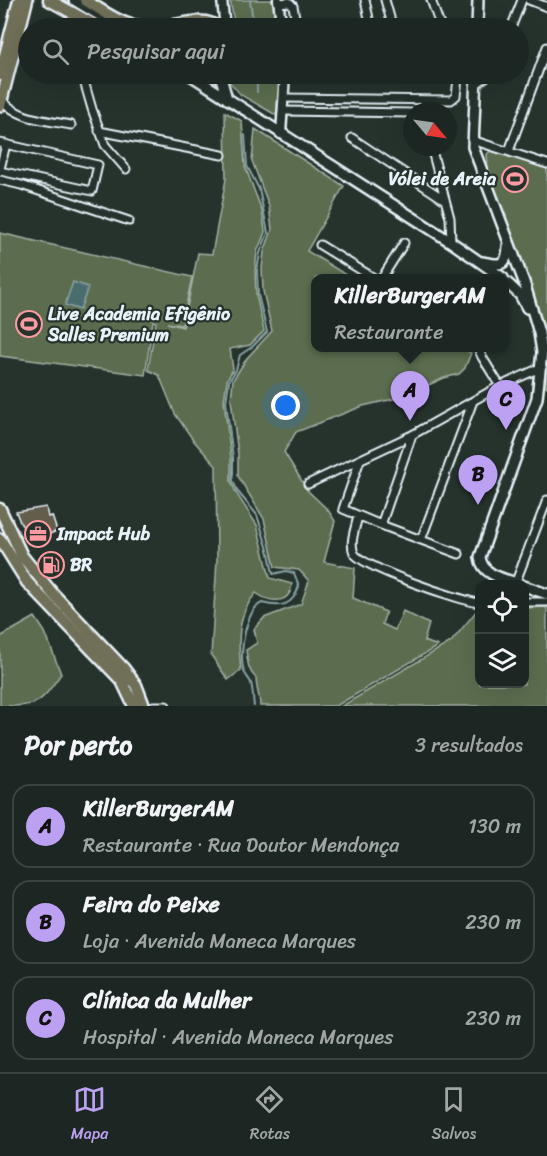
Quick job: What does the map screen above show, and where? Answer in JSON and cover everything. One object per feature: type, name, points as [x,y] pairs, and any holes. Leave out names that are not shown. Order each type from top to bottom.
[{"type":"main road","points":[[22,3],[39,0]]},
{"type":"main road","points":[[49,0],[84,18]]},
{"type":"main road","points":[[74,0],[96,18]]},
{"type":"main road","points":[[85,0],[114,18]]},
{"type":"main road","points":[[477,18],[478,0]]},
{"type":"main road","points":[[0,75],[22,3]]},
{"type":"main road","points":[[19,18],[22,3]]},
{"type":"main road","points":[[1,103],[18,22]]},
{"type":"main road","points":[[204,84],[497,274]]},
{"type":"main road","points":[[223,84],[227,99]]},
{"type":"main road","points":[[475,85],[472,140],[475,154],[539,333],[540,391],[480,557],[486,571],[507,580]]},
{"type":"main road","points":[[481,262],[503,263],[508,256],[508,241]]},
{"type":"main road","points":[[509,284],[526,306],[537,346],[539,368]]},
{"type":"main road","points":[[493,580],[478,570],[475,554],[540,391]]},
{"type":"main road","points":[[0,509],[22,556],[53,594],[124,669],[136,685],[144,706]]},
{"type":"main road","points":[[0,539],[27,582],[122,681],[134,706]]},
{"type":"main road","points":[[529,588],[547,594]]},
{"type":"main road","points":[[529,594],[547,601]]},
{"type":"street","points":[[222,0],[224,18]]},
{"type":"street","points":[[365,0],[369,18]]},
{"type":"street","points":[[386,0],[390,18]]},
{"type":"street","points":[[431,0],[437,18]]},
{"type":"street","points":[[515,18],[522,0]]},
{"type":"street","points":[[529,0],[547,7]]},
{"type":"street","points":[[280,18],[278,2],[289,3],[293,6],[295,18]]},
{"type":"street","points":[[509,151],[547,46]]},
{"type":"street","points":[[85,84],[99,131],[107,148],[126,169]]},
{"type":"street","points":[[281,134],[285,84]]},
{"type":"street","points":[[284,98],[451,100],[456,96],[457,84]]},
{"type":"street","points":[[1,103],[22,115],[71,125]]},
{"type":"street","points":[[284,111],[403,113]]},
{"type":"street","points":[[99,131],[222,155]]},
{"type":"street","points":[[352,138],[445,200]]},
{"type":"street","points":[[472,140],[547,164]]},
{"type":"street","points":[[3,144],[97,163],[98,166],[94,189],[91,191],[0,170],[3,144]]},
{"type":"street","points":[[433,156],[450,218],[450,242]]},
{"type":"street","points":[[0,180],[129,221]]},
{"type":"street","points":[[385,274],[404,243]]},
{"type":"street","points":[[320,245],[366,274]]},
{"type":"street","points":[[480,352],[500,386]]},
{"type":"street","points":[[308,484],[412,435],[500,386],[539,368]]},
{"type":"street","points":[[422,540],[473,401]]},
{"type":"street","points":[[381,525],[412,435]]},
{"type":"street","points":[[360,460],[343,508],[358,516],[459,554]]},
{"type":"street","points":[[521,580],[547,500]]},
{"type":"street","points":[[358,516],[352,547],[360,560],[459,599],[475,602]]},
{"type":"street","points":[[529,602],[547,601]]},
{"type":"street","points":[[153,706],[166,706]]},
{"type":"green space","points":[[230,0],[274,0],[277,18],[233,18]]},
{"type":"green space","points":[[231,84],[281,84],[280,112],[276,115],[241,95]]},
{"type":"green space","points":[[225,112],[242,121],[245,166],[262,211],[265,232],[257,252],[255,271],[256,295],[264,331],[250,345],[230,349],[233,369],[227,380],[224,401],[231,458],[231,481],[236,493],[257,525],[270,578],[292,584],[288,596],[283,599],[267,599],[256,593],[249,602],[240,630],[241,670],[228,680],[211,655],[217,560],[216,466],[175,414],[159,375],[148,370],[156,322],[153,321],[145,375],[0,356],[0,233],[192,277],[182,325],[167,323],[183,327],[198,253],[212,254],[226,179]]},
{"type":"green space","points":[[255,129],[344,186],[307,251],[344,274],[311,274],[311,352],[471,353],[465,368],[459,374],[444,378],[402,397],[363,406],[296,432],[284,452],[308,491],[328,510],[335,521],[324,562],[355,568],[353,598],[386,612],[382,624],[395,630],[403,611],[429,624],[424,641],[438,646],[336,706],[260,706],[256,678],[249,669],[246,650],[257,643],[254,629],[264,618],[301,604],[309,581],[299,570],[275,567],[264,519],[238,476],[238,454],[231,399],[233,380],[247,358],[272,331],[263,291],[262,268],[264,252],[272,230],[269,206],[252,161]]},
{"type":"green space","points":[[494,148],[547,168],[547,387],[543,386],[545,367],[521,266],[488,168],[487,154]]},
{"type":"green space","points":[[547,607],[547,706],[342,706],[451,642],[475,613],[475,688],[529,688],[529,608]]},
{"type":"green space","points":[[35,617],[45,632],[61,674],[48,692],[37,702],[0,706],[0,637]]},
{"type":"water","points":[[73,282],[88,287],[80,310],[65,305]]},
{"type":"building","name":"Live Academia Efigênio Salles Premium","points":[[21,314],[40,319],[36,333],[18,328]]},
{"type":"building","points":[[46,507],[48,517],[52,516],[57,531],[34,540],[21,524],[16,512]]},
{"type":"waterway","points":[[250,0],[253,18]]},
{"type":"waterway","points":[[257,84],[257,92]]},
{"type":"waterway","points":[[245,135],[247,166],[259,189],[268,233],[260,253],[257,271],[258,295],[267,332],[240,355],[236,370],[229,381],[226,402],[233,458],[233,481],[238,492],[257,515],[273,574],[286,571],[294,573],[299,586],[293,598],[285,604],[262,603],[256,607],[248,623],[243,644],[242,664],[251,683],[254,706]]},
{"type":"place","name":"Vólei de Areia","points":[[515,179]]},
{"type":"place","name":"Live Academia Efigênio Salles Premium","points":[[29,324]]},
{"type":"place","name":"KillerBurgerAM","points":[[410,421]]},
{"type":"place","name":"Clínica da Mulher","points":[[506,430]]},
{"type":"place","name":"Feira do Peixe","points":[[478,505]]},
{"type":"place","name":"Impact Hub","points":[[38,534]]},
{"type":"place","name":"BR","points":[[51,565]]}]
